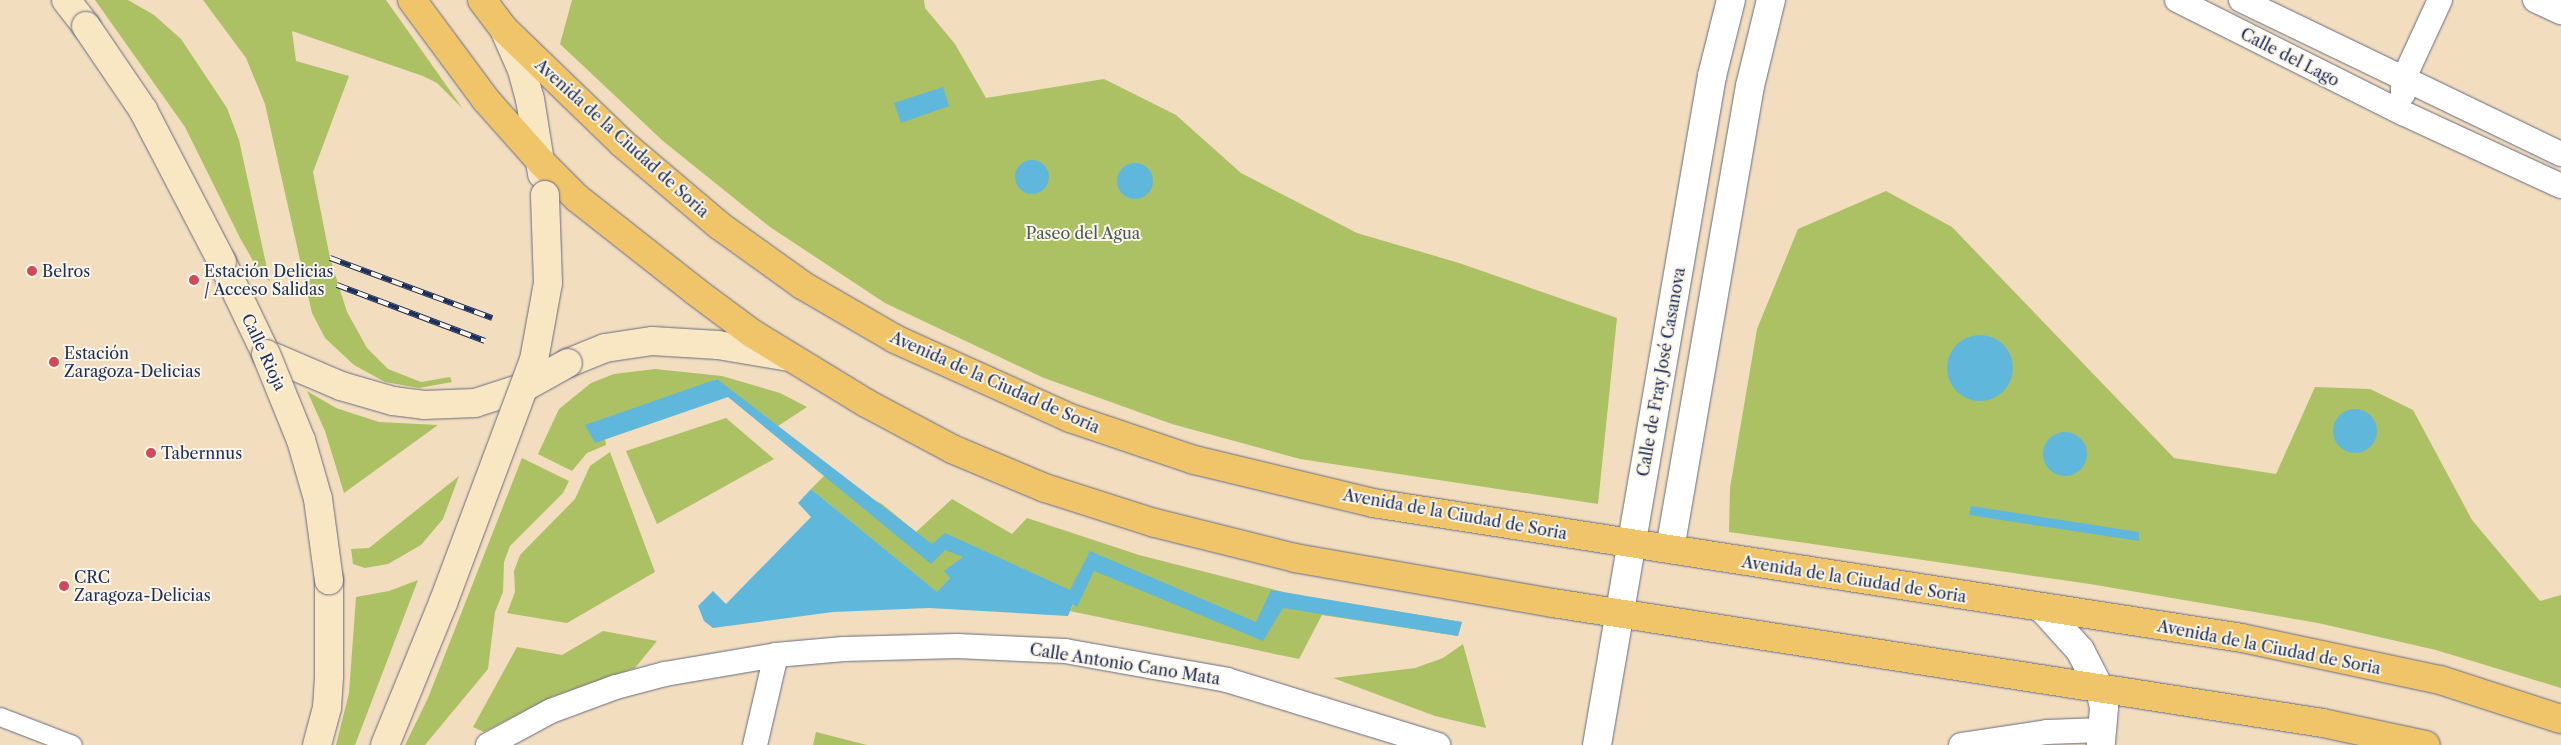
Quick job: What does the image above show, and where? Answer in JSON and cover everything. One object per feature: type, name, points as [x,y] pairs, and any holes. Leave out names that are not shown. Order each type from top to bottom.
[{"type":"main road","name":"Calle Rioja","points":[[66,0],[143,110],[184,187],[266,354],[301,440],[318,499],[326,551],[329,676],[326,707],[317,745]]},
{"type":"main road","points":[[412,0],[486,100],[540,162],[578,198],[695,291],[789,357],[952,449],[1045,488],[1155,523],[1295,558],[1620,612],[2323,723],[2426,745]]},
{"type":"main road","name":"Avenida de la Ciudad de Soria","points":[[482,0],[504,29],[622,143],[720,226],[802,285],[923,353],[1070,418],[1194,460],[1373,503],[2242,638],[2440,680],[2561,719]]},
{"type":"main road","points":[[385,745],[406,699],[524,386],[540,336],[548,282],[545,195],[530,99],[522,70],[504,29]]},
{"type":"main road","points":[[266,354],[349,389],[408,403],[475,403],[524,386],[568,363],[605,348],[652,342],[718,345],[789,357]]},
{"type":"street","name":"Calle de Fray José Casanova","points":[[1597,745],[1712,76],[1731,0]]},
{"type":"street","points":[[1670,549],[1750,86],[1771,0]]},
{"type":"street","name":"Calle del Lago","points":[[2177,0],[2403,113],[2561,186]]},
{"type":"street","name":"Calle del Lago","points":[[2241,0],[2403,80],[2561,154]]},
{"type":"street","points":[[2403,113],[2403,80],[2440,0]]},
{"type":"street","points":[[2535,0],[2561,12]]},
{"type":"street","points":[[1961,745],[2048,732],[2102,738],[2100,689],[2080,650],[2042,608]]},
{"type":"street","name":"Calle Antonio Cano Mata","points":[[488,745],[552,711],[616,687],[665,674],[776,655],[904,646],[1065,651],[1227,680],[1438,745]]},
{"type":"street","points":[[755,745],[776,655]]},
{"type":"street","points":[[0,717],[73,745]]},
{"type":"green space","points":[[95,0],[128,0],[154,15],[181,39],[227,108],[239,140],[270,282],[259,271],[240,238],[185,127]]},
{"type":"green space","points":[[203,0],[386,0],[463,109],[437,83],[423,76],[292,31],[296,61],[349,76],[313,172],[330,258],[347,312],[367,348],[388,369],[421,382],[450,377],[452,382],[419,388],[385,382],[354,365],[325,338],[312,313],[265,104],[246,58]]},
{"type":"green space","name":"Paseo del Agua","points":[[572,0],[924,0],[925,8],[955,44],[986,98],[1104,79],[1176,115],[1241,173],[1357,233],[1459,263],[1617,318],[1598,504],[1300,459],[1172,424],[1044,378],[885,303],[770,227],[663,141],[560,44]]},
{"type":"green space","points":[[1886,191],[1952,227],[2174,458],[2276,474],[2315,387],[2370,389],[2413,410],[2472,520],[2540,601],[2561,595],[2561,688],[2436,650],[2318,623],[2090,584],[1729,532],[1730,488],[1757,329],[1798,229]]},
{"type":"green space","points":[[655,369],[722,376],[780,393],[807,407],[778,426],[716,379],[595,442],[605,439],[606,445],[587,453],[572,471],[538,454],[559,409],[591,383],[614,374]]},
{"type":"green space","points":[[307,391],[336,408],[379,422],[438,425],[344,493],[325,431]]},
{"type":"green space","points":[[726,418],[774,459],[657,524],[626,451]]},
{"type":"green space","points":[[610,452],[655,572],[567,623],[507,613],[515,592],[514,571],[520,555],[575,499],[590,466]]},
{"type":"green space","points":[[522,458],[569,481],[563,493],[510,546],[504,562],[503,592],[495,612],[488,669],[425,745],[405,745],[428,698]]},
{"type":"green space","points":[[825,475],[882,504],[916,532],[952,499],[1012,534],[1027,518],[1139,555],[1295,595],[1462,622],[1458,636],[1322,615],[1299,659],[1070,611],[1073,605],[945,572],[951,577],[937,593],[811,489]]},
{"type":"green space","points":[[459,476],[443,519],[421,545],[388,564],[365,568],[353,564],[351,549],[369,548]]},
{"type":"green space","points":[[418,580],[355,745],[336,745],[349,693],[356,597],[389,591]]},
{"type":"green space","points":[[603,631],[657,641],[635,668],[551,697],[484,732],[473,727],[517,647],[562,655]]},
{"type":"green space","points":[[1463,644],[1486,728],[1435,716],[1333,678],[1415,668],[1443,658]]},
{"type":"green space","points":[[816,732],[867,745],[813,745]]},
{"type":"water","points":[[943,87],[949,106],[901,123],[894,103]]},
{"type":"water","points":[[1032,160],[1039,161],[1044,165],[1048,170],[1048,184],[1044,189],[1039,193],[1032,194],[1025,193],[1020,189],[1016,184],[1015,177],[1016,170],[1020,165],[1025,161]]},
{"type":"water","points":[[1135,163],[1142,164],[1148,168],[1152,174],[1152,188],[1148,194],[1142,198],[1135,199],[1128,198],[1122,194],[1118,188],[1117,181],[1118,174],[1122,168],[1128,164]]},
{"type":"water","points":[[1980,335],[1993,338],[2003,345],[2010,355],[2013,368],[2010,381],[2003,391],[1993,398],[1980,401],[1967,398],[1957,391],[1950,381],[1947,368],[1950,355],[1957,345],[1967,338]]},
{"type":"water","points":[[717,379],[932,544],[945,533],[1070,590],[1090,551],[1256,622],[1271,590],[1462,622],[1458,636],[1283,608],[1263,641],[1094,571],[1077,607],[1073,604],[1068,616],[929,608],[833,612],[713,628],[704,621],[698,606],[713,591],[726,604],[811,517],[798,503],[811,489],[937,592],[950,578],[944,571],[963,557],[945,550],[931,564],[728,397],[595,443],[585,425]]},
{"type":"water","points":[[2355,409],[2367,413],[2373,419],[2377,431],[2373,443],[2367,449],[2355,453],[2343,449],[2337,443],[2333,431],[2337,419],[2343,413]]},
{"type":"water","points":[[2069,432],[2081,438],[2086,445],[2086,463],[2081,470],[2074,475],[2061,476],[2053,473],[2046,466],[2043,450],[2046,442],[2053,435]]},
{"type":"water","points":[[1971,506],[2139,532],[2139,541],[1969,515]]},
{"type":"railway","points":[[330,258],[492,318]]},
{"type":"railway","points":[[337,285],[485,341]]},
{"type":"place","name":"Belros","points":[[32,271]]},
{"type":"place","name":"Estación Delicias / Acceso Salidas","points":[[194,280]]},
{"type":"place","name":"Estación Zaragoza-Delicias","points":[[54,362]]},
{"type":"place","name":"Tabernnus","points":[[151,453]]},
{"type":"place","name":"CRC Zaragoza-Delicias","points":[[64,586]]}]
